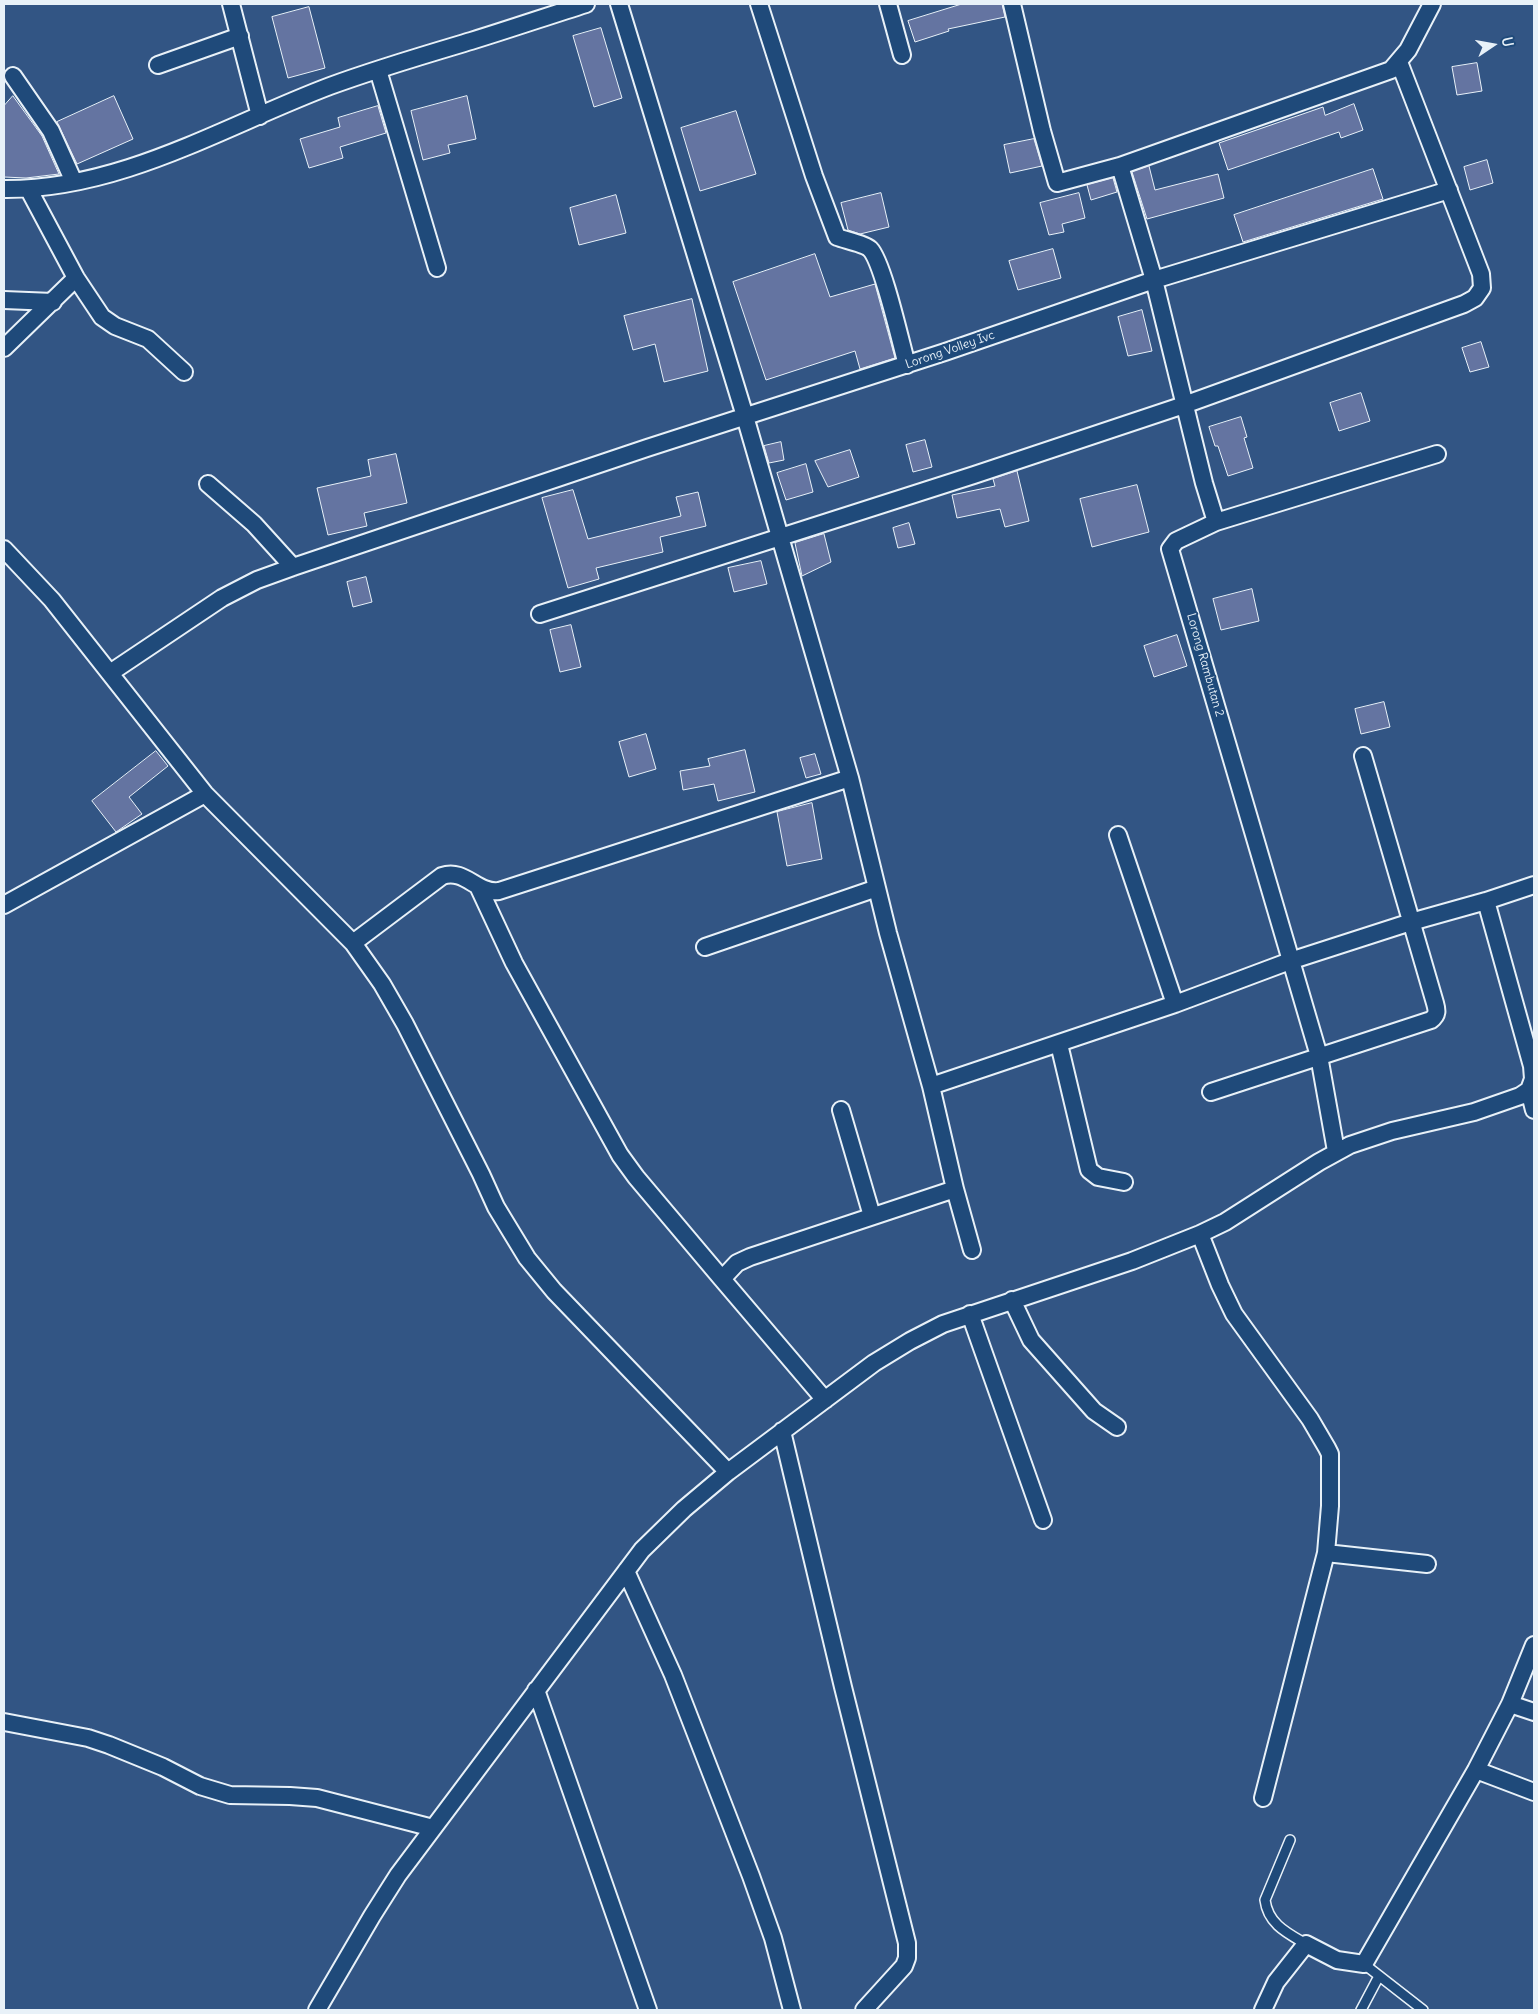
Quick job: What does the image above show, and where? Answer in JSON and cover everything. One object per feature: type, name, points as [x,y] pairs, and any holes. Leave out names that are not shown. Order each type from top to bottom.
[{"type":"street","points":[[231,4],[260,116]]},
{"type":"street","points":[[4,190],[29,190],[74,182],[176,152],[300,98],[378,70],[586,4]]},
{"type":"street","points":[[619,4],[745,418],[850,778],[972,1250]]},
{"type":"street","points":[[759,4],[814,176],[838,237],[870,248],[874,255],[887,292],[907,365]]},
{"type":"street","points":[[888,4],[902,55]]},
{"type":"street","points":[[1012,4],[1042,131],[1057,184],[1120,166],[1379,76],[1391,70],[1408,50],[1432,4]]},
{"type":"street","points":[[158,65],[240,36]]},
{"type":"street","points":[[540,614],[1184,405],[1464,304],[1475,298],[1482,288],[1481,274],[1399,62]]},
{"type":"street","points":[[378,70],[437,268]]},
{"type":"street","points":[[13,76],[51,131],[74,182]]},
{"type":"street","points":[[1120,166],[1154,280],[1184,405],[1216,522]]},
{"type":"street","points":[[29,190],[76,278],[102,317],[115,326],[148,339],[184,372]]},
{"type":"street","name":"Lorong Volley Ivc","points":[[110,673],[222,598],[257,580],[293,567],[647,448],[907,365],[1154,280],[1450,190]]},
{"type":"street","points":[[4,348],[76,278]]},
{"type":"street","points":[[4,300],[53,302]]},
{"type":"street","name":"Lorong Rambutan 2","points":[[1336,1151],[1318,1056],[1171,552],[1172,545],[1176,541],[1216,522],[1437,454]]},
{"type":"street","points":[[208,484],[254,524],[293,567]]},
{"type":"street","points":[[4,548],[52,600],[205,794],[353,944],[382,984],[405,1024],[496,1207],[527,1258],[554,1291],[728,1472]]},
{"type":"street","points":[[1211,1092],[1431,1020],[1435,1016],[1437,1010],[1363,756]]},
{"type":"street","points":[[353,944],[442,876],[456,874],[492,892],[507,889],[850,778]]},
{"type":"street","points":[[4,906],[205,794]]},
{"type":"street","points":[[1118,835],[1175,1004]]},
{"type":"street","points":[[931,1086],[1175,1004],[1290,961],[1534,885]]},
{"type":"street","points":[[478,886],[514,963],[620,1155],[636,1177],[825,1400]]},
{"type":"street","points":[[705,947],[877,888]]},
{"type":"street","points":[[1486,901],[1532,1066],[1533,1079],[1529,1090],[1534,1110]]},
{"type":"street","points":[[1058,1044],[1089,1170],[1098,1177],[1124,1182]]},
{"type":"street","points":[[317,2010],[398,1874],[642,1550],[684,1509],[728,1472],[782,1431],[892,1351],[925,1332],[970,1314],[1132,1261],[1200,1234],[1225,1222],[1336,1151],[1374,1136],[1474,1112],[1520,1096],[1529,1090]]},
{"type":"street","points":[[841,1110],[872,1216]]},
{"type":"street","points":[[722,1279],[736,1263],[750,1257],[955,1189]]},
{"type":"street","points":[[1200,1234],[1234,1314],[1310,1419],[1328,1448],[1330,1462],[1326,1553],[1263,1798]]},
{"type":"street","points":[[1012,1300],[1031,1340],[1094,1412],[1117,1427]]},
{"type":"street","points":[[970,1314],[1043,1520]]},
{"type":"street","points":[[782,1431],[907,1943],[907,1958],[904,1966],[864,2010]]},
{"type":"street","points":[[1326,1553],[1427,1564]]},
{"type":"street","points":[[626,1571],[672,1675],[751,1876],[773,1938],[792,2010]]},
{"type":"street","points":[[1263,2010],[1276,1982],[1306,1944],[1337,1960],[1364,1964],[1476,1770],[1510,1704],[1534,1645]]},
{"type":"street","points":[[536,1690],[648,2010]]},
{"type":"street","points":[[1510,1704],[1534,1712]]},
{"type":"street","points":[[4,1722],[88,1738],[163,1767],[200,1786],[230,1795],[316,1798],[433,1828]]},
{"type":"street","points":[[1476,1770],[1534,1792]]},
{"type":"lane","points":[[1290,1840],[1265,1900],[1266,1909],[1276,1924],[1306,1944]]},
{"type":"lane","points":[[1364,1964],[1423,2010]]},
{"type":"lane","points":[[1361,2010],[1379,1976]]},
{"type":"building","points":[[962,4],[1002,4],[1005,17],[948,29],[949,31],[915,42],[908,21]]},
{"type":"building","points":[[309,7],[325,68],[288,78],[272,17]]},
{"type":"building","points":[[601,28],[622,98],[594,107],[573,36]]},
{"type":"building","points":[[1477,63],[1482,91],[1457,95],[1452,67]]},
{"type":"building","points":[[13,96],[42,136],[59,174],[26,178],[4,177],[4,106]]},
{"type":"building","points":[[114,96],[133,139],[77,164],[57,122]]},
{"type":"building","points":[[467,96],[476,139],[448,145],[450,153],[423,160],[411,111]]},
{"type":"building","points":[[1354,104],[1363,130],[1341,138],[1339,132],[1228,170],[1219,143],[1323,107],[1325,115]]},
{"type":"building","points":[[378,106],[386,133],[340,147],[343,158],[309,168],[300,139],[340,127],[338,118]]},
{"type":"building","points":[[736,111],[756,174],[700,191],[681,128]]},
{"type":"building","points":[[1034,139],[1042,166],[1010,173],[1004,145]]},
{"type":"building","points":[[1487,160],[1493,183],[1470,190],[1464,167]]},
{"type":"building","points":[[1149,166],[1155,190],[1218,174],[1224,198],[1147,219],[1132,172]]},
{"type":"building","points":[[1373,169],[1383,199],[1243,242],[1234,215]]},
{"type":"building","points":[[1113,178],[1117,192],[1091,200],[1087,185]]},
{"type":"building","points":[[881,193],[889,227],[860,234],[848,230],[841,203]]},
{"type":"building","points":[[1079,193],[1085,218],[1062,224],[1064,232],[1049,235],[1040,203]]},
{"type":"building","points":[[616,195],[626,233],[579,245],[570,208]]},
{"type":"building","points":[[1053,249],[1061,278],[1018,290],[1009,261]]},
{"type":"building","points":[[815,254],[830,297],[875,284],[895,358],[860,369],[855,351],[766,380],[733,282]]},
{"type":"building","points":[[692,299],[708,371],[664,382],[655,344],[633,350],[624,316]]},
{"type":"building","points":[[1142,310],[1152,351],[1128,356],[1118,317]]},
{"type":"building","points":[[1481,342],[1489,367],[1470,372],[1462,348]]},
{"type":"building","points":[[1361,393],[1370,421],[1339,431],[1330,403]]},
{"type":"building","points":[[1241,417],[1247,437],[1244,438],[1253,468],[1228,476],[1218,446],[1215,446],[1209,427]]},
{"type":"building","points":[[925,440],[932,467],[913,472],[906,445]]},
{"type":"building","points":[[781,442],[784,460],[769,463],[764,446]]},
{"type":"building","points":[[850,450],[859,477],[828,487],[815,461]]},
{"type":"building","points":[[396,454],[407,503],[364,513],[367,526],[328,535],[317,488],[371,476],[368,460]]},
{"type":"building","points":[[806,464],[813,492],[786,500],[777,473]]},
{"type":"building","points":[[1017,471],[1029,521],[1005,527],[1000,509],[957,518],[952,495],[995,486],[993,479]]},
{"type":"building","points":[[1137,485],[1149,532],[1092,547],[1080,499]]},
{"type":"building","points":[[573,490],[588,539],[681,516],[676,497],[698,492],[706,526],[660,537],[663,552],[596,568],[599,579],[568,588],[542,498]]},
{"type":"building","points":[[909,523],[915,544],[898,548],[893,528]]},
{"type":"building","points":[[824,534],[831,562],[802,576],[795,543]]},
{"type":"building","points":[[761,561],[767,584],[734,592],[728,568]]},
{"type":"building","points":[[366,577],[372,602],[353,607],[347,582]]},
{"type":"building","points":[[1252,589],[1259,621],[1221,630],[1213,599]]},
{"type":"building","points":[[571,625],[581,667],[560,672],[550,630]]},
{"type":"building","points":[[1177,635],[1187,666],[1154,677],[1144,646]]},
{"type":"building","points":[[1384,702],[1390,727],[1361,734],[1355,709]]},
{"type":"building","points":[[646,734],[656,769],[629,777],[619,742]]},
{"type":"building","points":[[745,750],[755,792],[718,801],[714,784],[683,790],[680,771],[710,766],[708,759]]},
{"type":"building","points":[[156,751],[168,766],[129,797],[142,814],[116,832],[92,801]]},
{"type":"building","points":[[815,754],[821,774],[806,778],[800,758]]},
{"type":"building","points":[[812,803],[822,859],[787,866],[777,812]]}]
